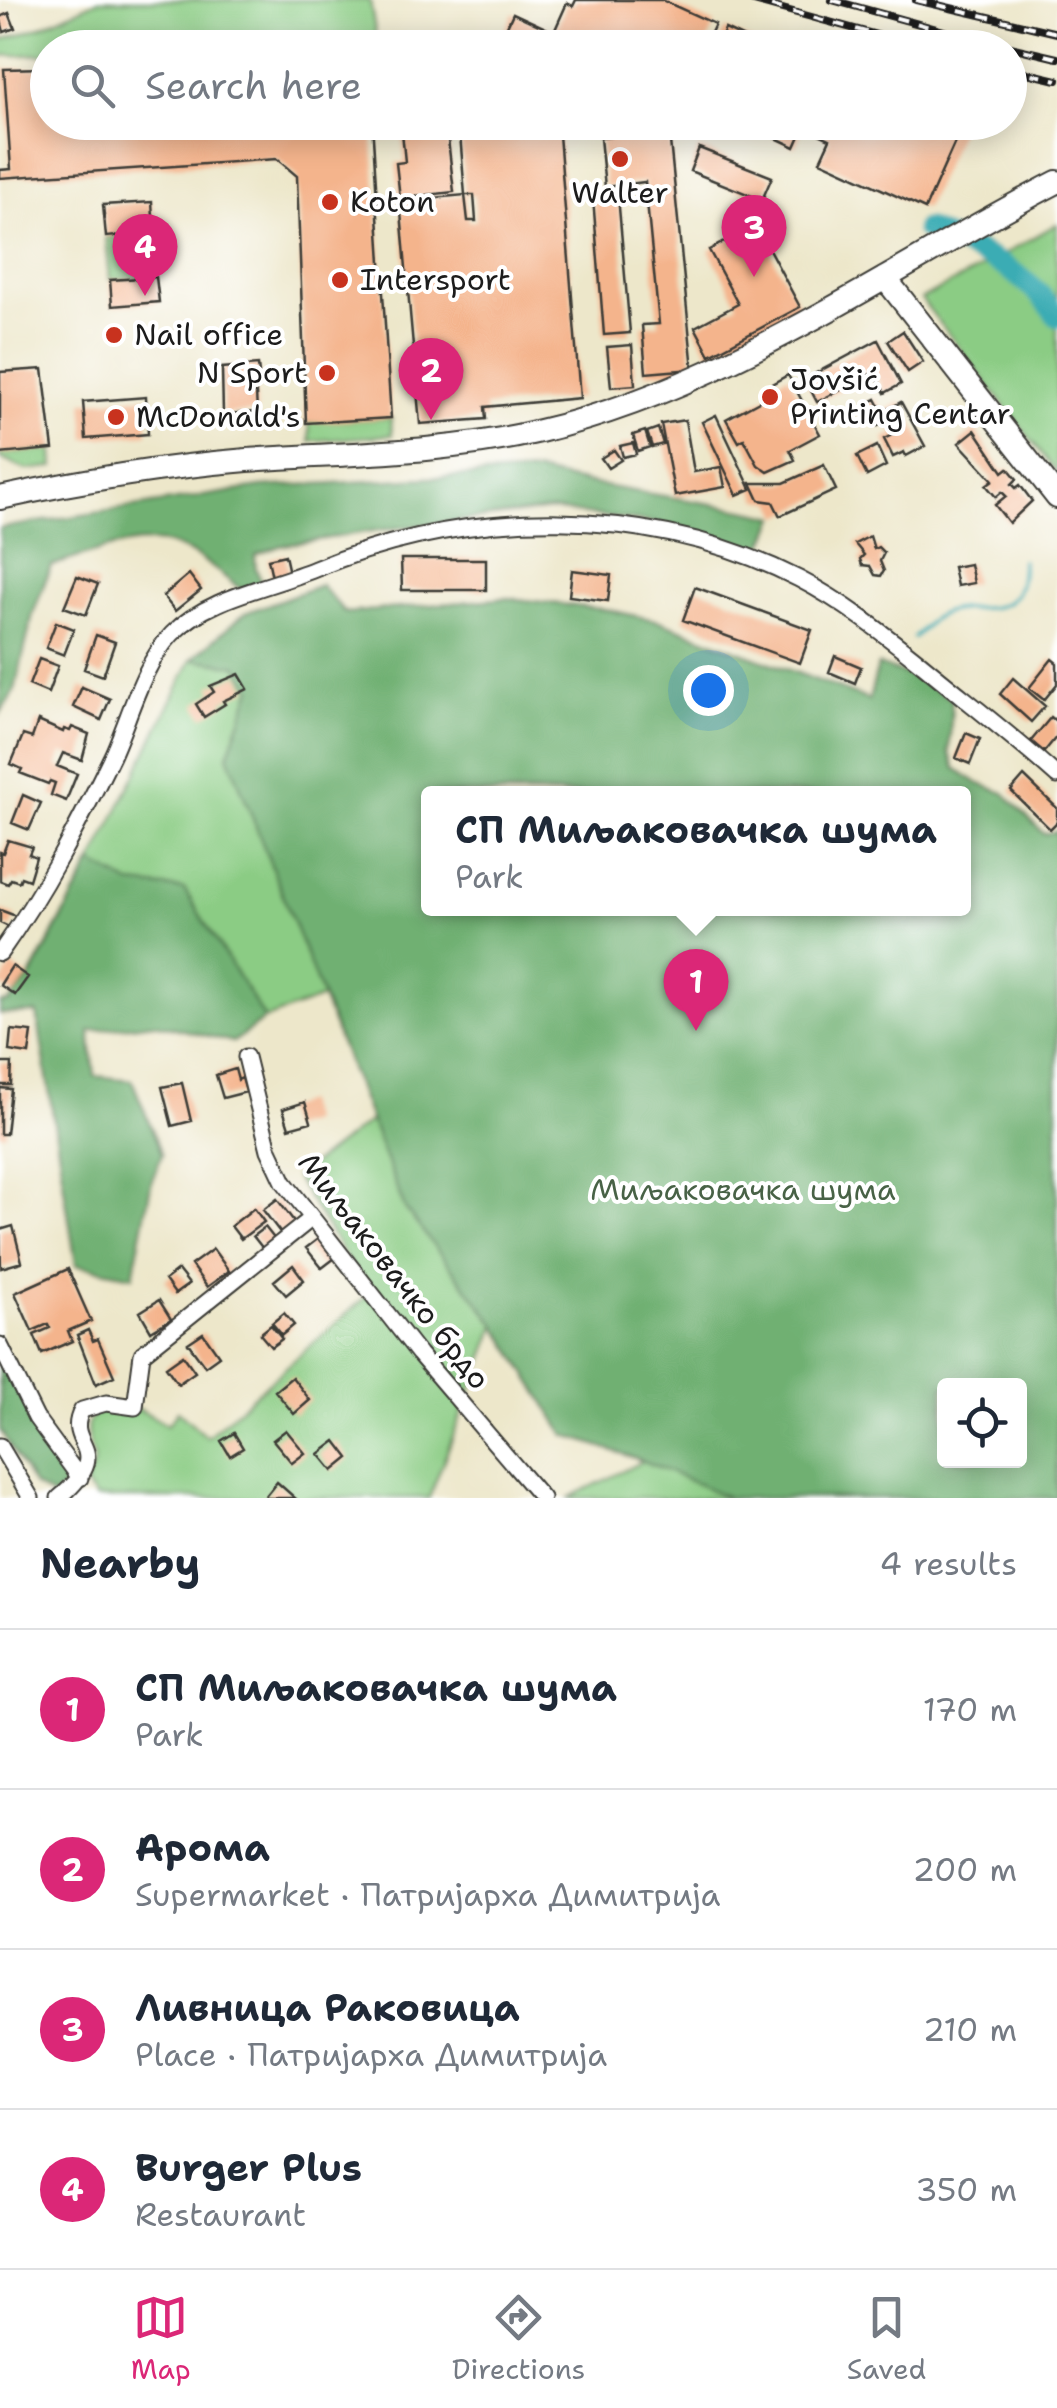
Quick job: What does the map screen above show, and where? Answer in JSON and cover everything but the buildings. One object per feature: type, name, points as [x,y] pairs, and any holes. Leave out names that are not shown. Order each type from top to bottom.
[{"type":"main road","points":[[0,498],[122,473],[408,451],[539,432],[668,390],[747,353],[1057,182]]},
{"type":"main road","points":[[885,278],[1057,497]]},
{"type":"street","points":[[0,953],[60,858],[151,667],[173,633],[212,607],[416,535],[545,520],[574,521],[669,534],[752,559],[813,587],[900,644],[1057,776]]},
{"type":"street","name":"Миљаковачко брдо","points":[[246,1057],[274,1168],[419,1354],[542,1498]]},
{"type":"street","points":[[59,1498],[80,1478],[89,1458],[78,1430],[82,1410],[106,1403],[135,1408],[142,1354],[312,1218]]},
{"type":"street","points":[[0,1345],[36,1418],[80,1478]]},
{"type":"street","points":[[0,1446],[31,1498]]},
{"type":"green space","points":[[99,0],[367,0],[375,30],[31,30]]},
{"type":"green space","points":[[30,30],[30,55],[0,56],[0,41]]},
{"type":"green space","points":[[1057,224],[1057,310],[1003,255]]},
{"type":"green space","points":[[154,233],[156,277],[110,280],[106,237]]},
{"type":"green space","points":[[991,263],[1025,285],[1057,324],[1057,473],[921,299]]},
{"type":"green space","points":[[391,418],[392,435],[310,441],[309,422]]},
{"type":"green space","points":[[53,449],[54,467],[26,470],[0,458],[0,454]]},
{"type":"green space","points":[[537,472],[776,517],[761,552],[654,523],[551,510],[373,531],[280,546],[255,555],[262,583],[242,590],[176,546],[145,542],[113,547],[51,566],[33,614],[15,690],[0,714],[0,528],[260,487]]},
{"type":"green space","name":"Миљаковачка шума","points":[[321,585],[345,613],[508,598],[609,610],[659,621],[869,700],[878,665],[913,677],[952,699],[949,751],[955,768],[977,783],[1004,793],[1044,834],[1057,831],[1057,1498],[568,1498],[643,1461],[563,1431],[496,1326],[429,1498],[95,1498],[85,1485],[93,1461],[88,1423],[98,1412],[131,1407],[167,1425],[178,1411],[207,1437],[369,1294],[295,1177],[371,1120],[322,998],[265,1019],[233,1042],[29,978],[92,863],[192,659],[245,613]]},
{"type":"green space","name":"Миљаковачка шума","points":[[321,585],[345,613],[508,598],[609,610],[659,621],[869,700],[878,665],[913,677],[952,699],[949,751],[955,768],[977,783],[1004,793],[1044,834],[1057,831],[1057,1498],[729,1498],[644,1461],[565,1435],[496,1325],[405,1209],[228,755],[252,688],[237,666],[192,659],[245,613]]},
{"type":"green space","points":[[92,863],[131,884],[184,889],[265,1019],[233,1042],[154,1023],[90,1031],[95,1076],[132,1080],[162,1154],[152,1180],[133,1276],[76,1265],[37,1013],[0,1014],[0,1003],[9,1002],[32,975]]},
{"type":"green space","points":[[0,1360],[74,1478],[53,1497],[34,1486],[0,1430]]},
{"type":"waterway","points":[[926,229],[1014,273],[1057,316]]},
{"type":"waterway","points":[[914,638],[934,618],[951,611],[1005,604],[1020,583],[1022,561]]},
{"type":"railway","points":[[750,0],[859,30]]},
{"type":"railway","points":[[832,0],[941,30]]},
{"type":"railway","points":[[916,0],[1057,33]]},
{"type":"railway","points":[[1027,51],[1057,58]]},
{"type":"railway","points":[[1027,73],[1057,80]]},
{"type":"place","name":"Walter","points":[[620,159]]},
{"type":"place","name":"Koton","points":[[330,202]]},
{"type":"place","name":"Ливница Раковица","points":[[754,277]]},
{"type":"place","name":"Intersport","points":[[340,280]]},
{"type":"place","name":"Burger Plus","points":[[145,296]]},
{"type":"place","name":"Nail office","points":[[114,335]]},
{"type":"place","name":"N Sport","points":[[327,373]]},
{"type":"place","name":"Jovšić Printing Centar","points":[[770,397]]},
{"type":"place","name":"McDonald's","points":[[116,417]]},
{"type":"place","name":"Арома","points":[[431,420]]},
{"type":"place","name":"СП Миљаковачка шума","points":[[696,1031]]}]
